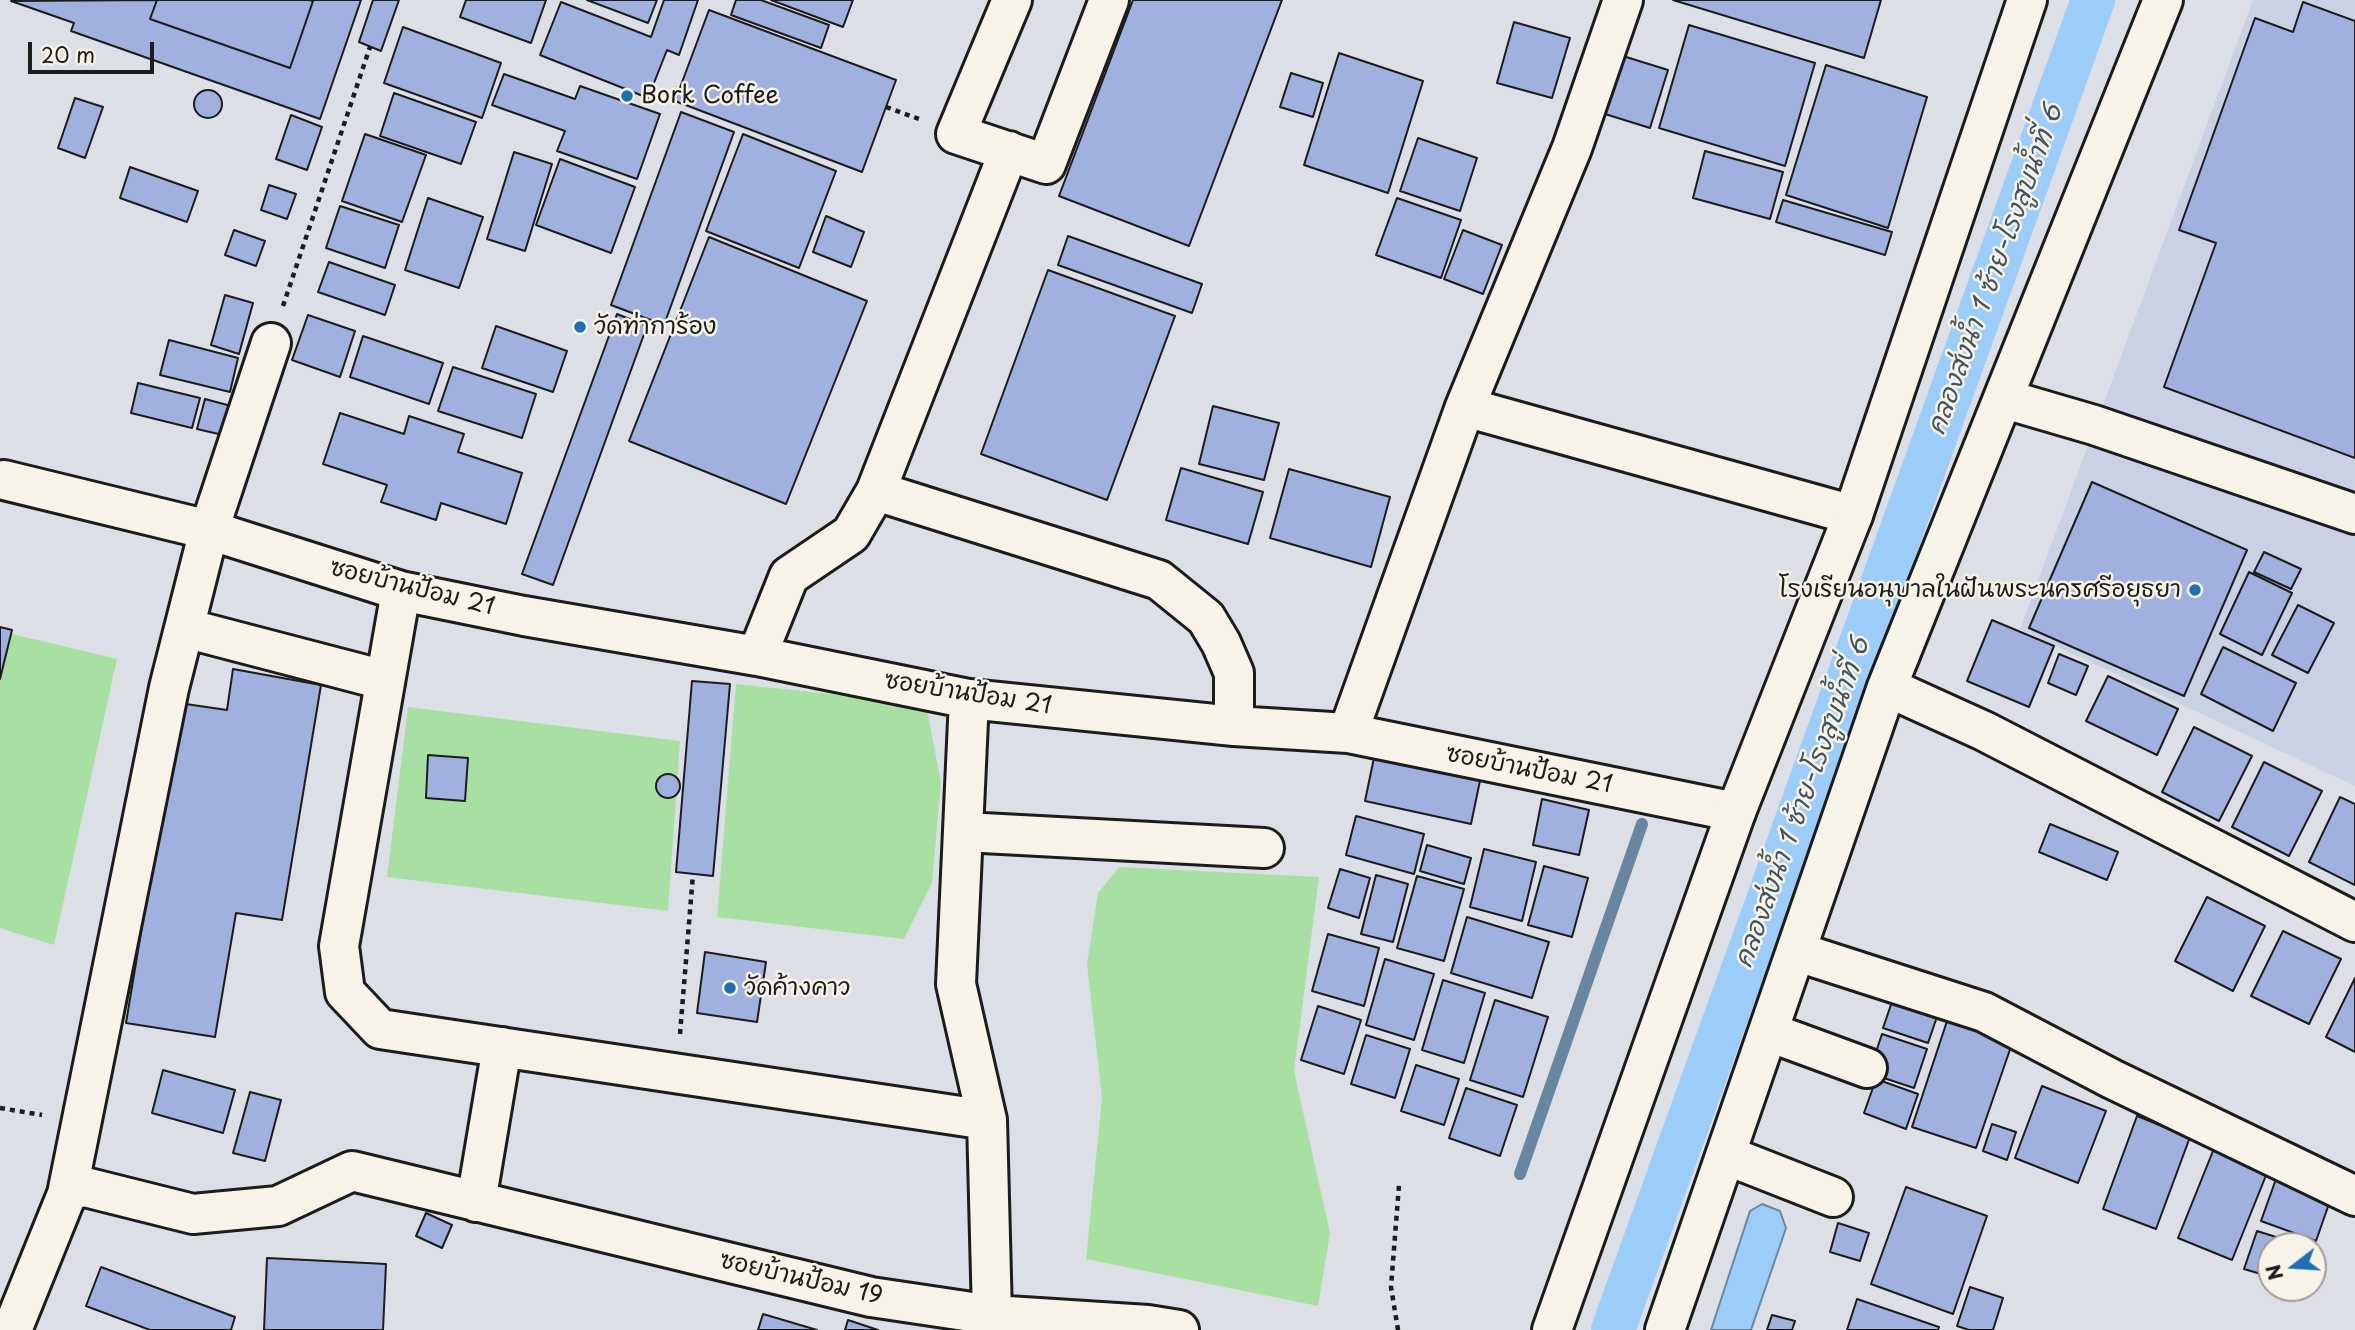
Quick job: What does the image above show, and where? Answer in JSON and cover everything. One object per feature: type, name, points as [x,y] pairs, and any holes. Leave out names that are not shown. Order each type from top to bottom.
[{"type":"street","points":[[1012,0],[956,134],[1046,164],[1109,0]]},
{"type":"street","points":[[1348,733],[1465,407],[1572,148],[1623,0]]},
{"type":"street","points":[[1552,1330],[1736,812],[1853,514],[2027,0]]},
{"type":"street","points":[[1665,1330],[1798,952],[1887,687],[2005,399],[2163,0]]},
{"type":"street","points":[[757,656],[789,576],[851,534],[876,491],[1009,151]]},
{"type":"street","points":[[12,1330],[67,1194],[169,688],[209,530],[271,343]]},
{"type":"street","points":[[2005,399],[2094,425],[2355,514]]},
{"type":"street","points":[[1465,407],[1853,514]]},
{"type":"street","name":"ซอยบ้านป้อม 21","points":[[4,481],[209,530],[401,591],[757,656],[969,699],[1234,726],[1348,733],[1736,812]]},
{"type":"street","points":[[876,491],[1159,580],[1206,618],[1221,643],[1234,673],[1234,726]]},
{"type":"street","points":[[401,591],[339,946],[345,992],[380,1029],[987,1119]]},
{"type":"street","points":[[185,628],[384,680]]},
{"type":"street","points":[[1887,687],[1984,731],[2355,922]]},
{"type":"street","points":[[969,699],[956,984],[987,1119],[992,1315]]},
{"type":"street","points":[[964,832],[1265,848]]},
{"type":"street","points":[[1798,952],[1984,1012],[2102,1074],[2355,1196]]},
{"type":"street","points":[[1769,1032],[1867,1068]]},
{"type":"street","points":[[476,1202],[502,1047]]},
{"type":"street","points":[[1726,1156],[1833,1197]]},
{"type":"street","name":"ซอยบ้านป้อม 19","points":[[67,1194],[81,1186],[193,1214],[278,1206],[352,1171],[871,1297],[992,1315],[1148,1325],[1179,1330]]},
{"type":"path","points":[[271,343],[370,47]]},
{"type":"path","points":[[677,1074],[693,874]]},
{"type":"path","points":[[1398,1330],[1391,1287],[1399,1185]]},
{"type":"shaded area","points":[[2253,0],[2355,0],[2355,786],[2020,629]]},
{"type":"green space","points":[[0,631],[117,659],[54,945],[0,928]]},
{"type":"green space","points":[[736,684],[926,704],[941,783],[932,883],[904,939],[717,917]]},
{"type":"green space","points":[[408,707],[680,741],[668,911],[387,877]]},
{"type":"green space","points":[[1119,867],[1319,877],[1294,1071],[1330,1233],[1318,1306],[1086,1259],[1102,1098],[1087,964],[1098,893]]},
{"type":"water","points":[[1762,1204],[1780,1211],[1786,1228],[1751,1330],[1711,1330],[1750,1211]]},
{"type":"building","points":[[157,0],[150,19],[290,68],[313,1],[309,0],[361,0],[320,119],[71,31],[74,23],[11,1]]},
{"type":"building","points":[[157,0],[313,1],[290,68],[150,19]]},
{"type":"building","points":[[373,0],[399,0],[381,51],[359,42]]},
{"type":"building","points":[[466,0],[546,0],[531,43],[460,17]]},
{"type":"building","points":[[587,0],[657,0],[648,23]]},
{"type":"building","points":[[664,0],[698,0],[679,55],[667,50],[648,98],[540,55],[561,2],[651,37]]},
{"type":"building","points":[[736,0],[761,0],[829,25],[821,48],[731,15]]},
{"type":"building","points":[[771,0],[853,0],[843,27]]},
{"type":"building","points":[[1133,0],[1282,0],[1189,246],[1059,196]]},
{"type":"building","points":[[1673,0],[1881,0],[1864,58]]},
{"type":"building","points":[[2303,2],[2355,21],[2355,458],[2164,387],[2216,243],[2179,230],[2255,18],[2293,32]]},
{"type":"building","points":[[709,10],[896,80],[862,172],[675,101]]},
{"type":"building","points":[[1514,22],[1570,38],[1552,98],[1497,83]]},
{"type":"building","points":[[1689,25],[1815,63],[1785,166],[1659,128]]},
{"type":"building","points":[[403,27],[501,63],[482,118],[384,83]]},
{"type":"building","points":[[1339,53],[1423,81],[1388,193],[1304,165]]},
{"type":"building","points":[[1623,56],[1668,70],[1650,128],[1605,114]]},
{"type":"building","points":[[1826,65],[1927,97],[1888,228],[1786,195]]},
{"type":"building","points":[[1291,73],[1323,83],[1313,117],[1280,107]]},
{"type":"building","points":[[504,74],[575,99],[580,86],[660,114],[637,179],[557,151],[565,131],[492,105]]},
{"type":"building","points":[[208,90],[218,94],[222,104],[218,114],[208,118],[198,114],[194,104],[198,94]]},
{"type":"building","points":[[394,93],[476,122],[461,164],[380,136]]},
{"type":"building","points":[[75,98],[103,107],[85,158],[58,148]]},
{"type":"building","points":[[681,112],[734,132],[664,325],[611,305]]},
{"type":"building","points":[[291,115],[322,127],[307,170],[276,159]]},
{"type":"building","points":[[365,134],[426,155],[402,222],[342,201]]},
{"type":"building","points":[[743,134],[836,171],[799,268],[706,231]]},
{"type":"building","points":[[1418,138],[1477,158],[1460,211],[1400,191]]},
{"type":"building","points":[[1705,151],[1783,172],[1770,219],[1693,198]]},
{"type":"building","points":[[514,152],[552,164],[525,251],[487,239]]},
{"type":"building","points":[[560,159],[635,187],[611,253],[536,225]]},
{"type":"building","points":[[130,167],[198,191],[187,222],[120,198]]},
{"type":"building","points":[[269,185],[296,194],[287,219],[261,210]]},
{"type":"building","points":[[428,198],[483,217],[459,288],[405,270]]},
{"type":"building","points":[[1397,198],[1461,220],[1441,278],[1376,255]]},
{"type":"building","points":[[1783,200],[1892,232],[1885,255],[1776,222]]},
{"type":"building","points":[[340,206],[399,225],[385,268],[326,248]]},
{"type":"building","points":[[826,216],[864,232],[851,267],[813,252]]},
{"type":"building","points":[[234,230],[265,241],[256,266],[225,255]]},
{"type":"building","points":[[1463,230],[1502,245],[1483,294],[1444,279]]},
{"type":"building","points":[[1068,236],[1202,284],[1192,313],[1058,265]]},
{"type":"building","points":[[709,237],[867,301],[786,504],[629,441]]},
{"type":"building","points":[[329,262],[395,285],[385,315],[318,292]]},
{"type":"building","points":[[1048,270],[1175,316],[1107,500],[981,454]]},
{"type":"building","points":[[225,295],[253,303],[239,354],[211,345]]},
{"type":"building","points":[[617,314],[647,326],[553,585],[522,574]]},
{"type":"building","points":[[308,315],[355,331],[340,377],[292,360]]},
{"type":"building","points":[[496,326],[567,351],[553,392],[482,368]]},
{"type":"building","points":[[363,336],[443,363],[429,404],[350,377]]},
{"type":"building","points":[[169,340],[238,358],[230,392],[160,375]]},
{"type":"building","points":[[453,367],[536,394],[522,438],[438,411]]},
{"type":"building","points":[[138,383],[200,398],[192,428],[131,413]]},
{"type":"building","points":[[205,399],[231,406],[223,435],[197,429]]},
{"type":"building","points":[[1213,406],[1279,423],[1264,480],[1199,464]]},
{"type":"building","points":[[340,413],[404,434],[409,416],[464,434],[458,452],[522,473],[506,524],[441,503],[436,520],[381,502],[387,485],[323,464]]},
{"type":"building","points":[[1181,468],[1263,492],[1248,544],[1166,520]]},
{"type":"building","points":[[1289,469],[1390,497],[1371,567],[1270,538]]},
{"type":"building","points":[[2092,482],[2247,550],[2184,696],[2029,628]]},
{"type":"building","points":[[2264,552],[2301,569],[2291,589],[2254,572]]},
{"type":"building","points":[[2249,572],[2292,593],[2262,655],[2220,634]]},
{"type":"building","points":[[2298,605],[2334,623],[2308,673],[2272,655]]},
{"type":"building","points":[[1992,620],[2054,646],[2029,707],[1967,681]]},
{"type":"building","points":[[0,627],[12,630],[0,679]]},
{"type":"building","points":[[2223,647],[2296,683],[2273,731],[2201,694]]},
{"type":"building","points":[[2059,654],[2088,666],[2076,695],[2048,683]]},
{"type":"building","points":[[233,669],[321,685],[282,920],[236,913],[215,1037],[126,1023],[179,703],[227,710]]},
{"type":"building","points":[[2108,676],[2178,709],[2157,755],[2086,721]]},
{"type":"building","points":[[692,681],[730,684],[713,876],[676,872]]},
{"type":"building","points":[[2194,727],[2252,756],[2219,821],[2162,792]]},
{"type":"building","points":[[1376,748],[1482,771],[1471,824],[1365,801]]},
{"type":"building","points":[[428,755],[468,758],[465,801],[426,798]]},
{"type":"building","points":[[2264,762],[2322,791],[2289,856],[2232,827]]},
{"type":"building","points":[[668,774],[677,777],[680,786],[677,795],[668,798],[659,795],[656,786],[659,777]]},
{"type":"building","points":[[2340,797],[2355,804],[2355,885],[2309,862]]},
{"type":"building","points":[[1542,799],[1589,810],[1579,855],[1533,845]]},
{"type":"building","points":[[1356,816],[1424,834],[1414,874],[1346,855]]},
{"type":"building","points":[[2050,824],[2118,852],[2107,880],[2039,852]]},
{"type":"building","points":[[1427,845],[1471,858],[1464,884],[1420,871]]},
{"type":"building","points":[[1484,849],[1536,862],[1522,921],[1470,907]]},
{"type":"building","points":[[1544,866],[1588,878],[1572,937],[1528,925]]},
{"type":"building","points":[[1340,869],[1370,878],[1359,918],[1328,908]]},
{"type":"building","points":[[1376,875],[1408,884],[1393,942],[1361,934]]},
{"type":"building","points":[[1417,876],[1464,889],[1444,961],[1397,948]]},
{"type":"building","points":[[2207,897],[2265,926],[2233,991],[2175,961]]},
{"type":"building","points":[[1467,917],[1549,942],[1532,998],[1451,973]]},
{"type":"building","points":[[2283,931],[2341,959],[2309,1024],[2251,996]]},
{"type":"building","points":[[1328,934],[1379,948],[1364,1006],[1312,991]]},
{"type":"building","points":[[705,952],[766,962],[757,1022],[697,1013]]},
{"type":"building","points":[[1385,959],[1434,974],[1414,1040],[1366,1025]]},
{"type":"building","points":[[2355,978],[2355,1052],[2326,1037]]},
{"type":"building","points":[[1443,980],[1485,993],[1464,1063],[1422,1050]]},
{"type":"building","points":[[1895,993],[1940,1008],[1928,1043],[1883,1028]]},
{"type":"building","points":[[1495,1000],[1548,1017],[1523,1097],[1470,1080]]},
{"type":"building","points":[[1318,1006],[1361,1020],[1344,1074],[1301,1060]]},
{"type":"building","points":[[1950,1012],[2015,1035],[1976,1148],[1912,1127]]},
{"type":"building","points":[[1882,1034],[1927,1049],[1914,1088],[1869,1073]]},
{"type":"building","points":[[1366,1035],[1410,1049],[1395,1098],[1351,1084]]},
{"type":"building","points":[[1416,1065],[1459,1079],[1444,1125],[1401,1111]]},
{"type":"building","points":[[163,1070],[235,1090],[223,1133],[152,1113]]},
{"type":"building","points":[[1876,1079],[1918,1094],[1906,1129],[1864,1113]]},
{"type":"building","points":[[2042,1086],[2106,1111],[2078,1183],[2015,1158]]},
{"type":"building","points":[[1466,1088],[1517,1105],[1500,1156],[1449,1138]]},
{"type":"building","points":[[250,1092],[281,1100],[265,1161],[233,1153]]},
{"type":"building","points":[[2137,1116],[2190,1137],[2156,1229],[2103,1209]]},
{"type":"building","points":[[1992,1124],[2016,1132],[2007,1160],[1983,1151]]},
{"type":"building","points":[[2215,1146],[2269,1168],[2232,1260],[2178,1238]]},
{"type":"building","points":[[2276,1179],[2331,1198],[2319,1232],[2291,1232],[2261,1221]]},
{"type":"building","points":[[1906,1187],[1987,1216],[1953,1314],[1871,1284]]},
{"type":"building","points":[[426,1213],[452,1225],[442,1248],[416,1236]]},
{"type":"building","points":[[1838,1223],[1869,1233],[1860,1261],[1830,1252]]},
{"type":"building","points":[[2257,1231],[2260,1232],[2257,1232],[2257,1273],[2244,1269]]},
{"type":"building","points":[[267,1258],[386,1264],[383,1330],[264,1330]]},
{"type":"building","points":[[101,1267],[235,1317],[231,1330],[150,1330],[86,1306]]},
{"type":"building","points":[[1970,1287],[2003,1298],[1993,1330],[1969,1330],[1957,1326]]},
{"type":"building","points":[[1857,1299],[1939,1327],[1938,1330],[1847,1330]]},
{"type":"building","points":[[763,1314],[817,1330],[758,1330]]},
{"type":"building","points":[[1772,1315],[1795,1321],[1792,1330],[1767,1330]]},
{"type":"building","points":[[848,1320],[878,1330],[845,1330]]},
{"type":"waterway","name":"คลองส่งน้ำ 1 ซ้าย-โรงสูบน้ำที่ 6","points":[[1613,1330],[2093,0]]},
{"type":"waterway","points":[[1520,1174],[1642,824]]},
{"type":"place","name":"Bork Coffee","points":[[627,96]]},
{"type":"place","name":"วัดท่าการ้อง","points":[[580,327]]},
{"type":"place","name":"โรงเรียนอนุบาลในฝันพระนครศรีอยุธยา","points":[[2195,590]]},
{"type":"place","name":"วัดค้างคาว","points":[[730,988]]}]
